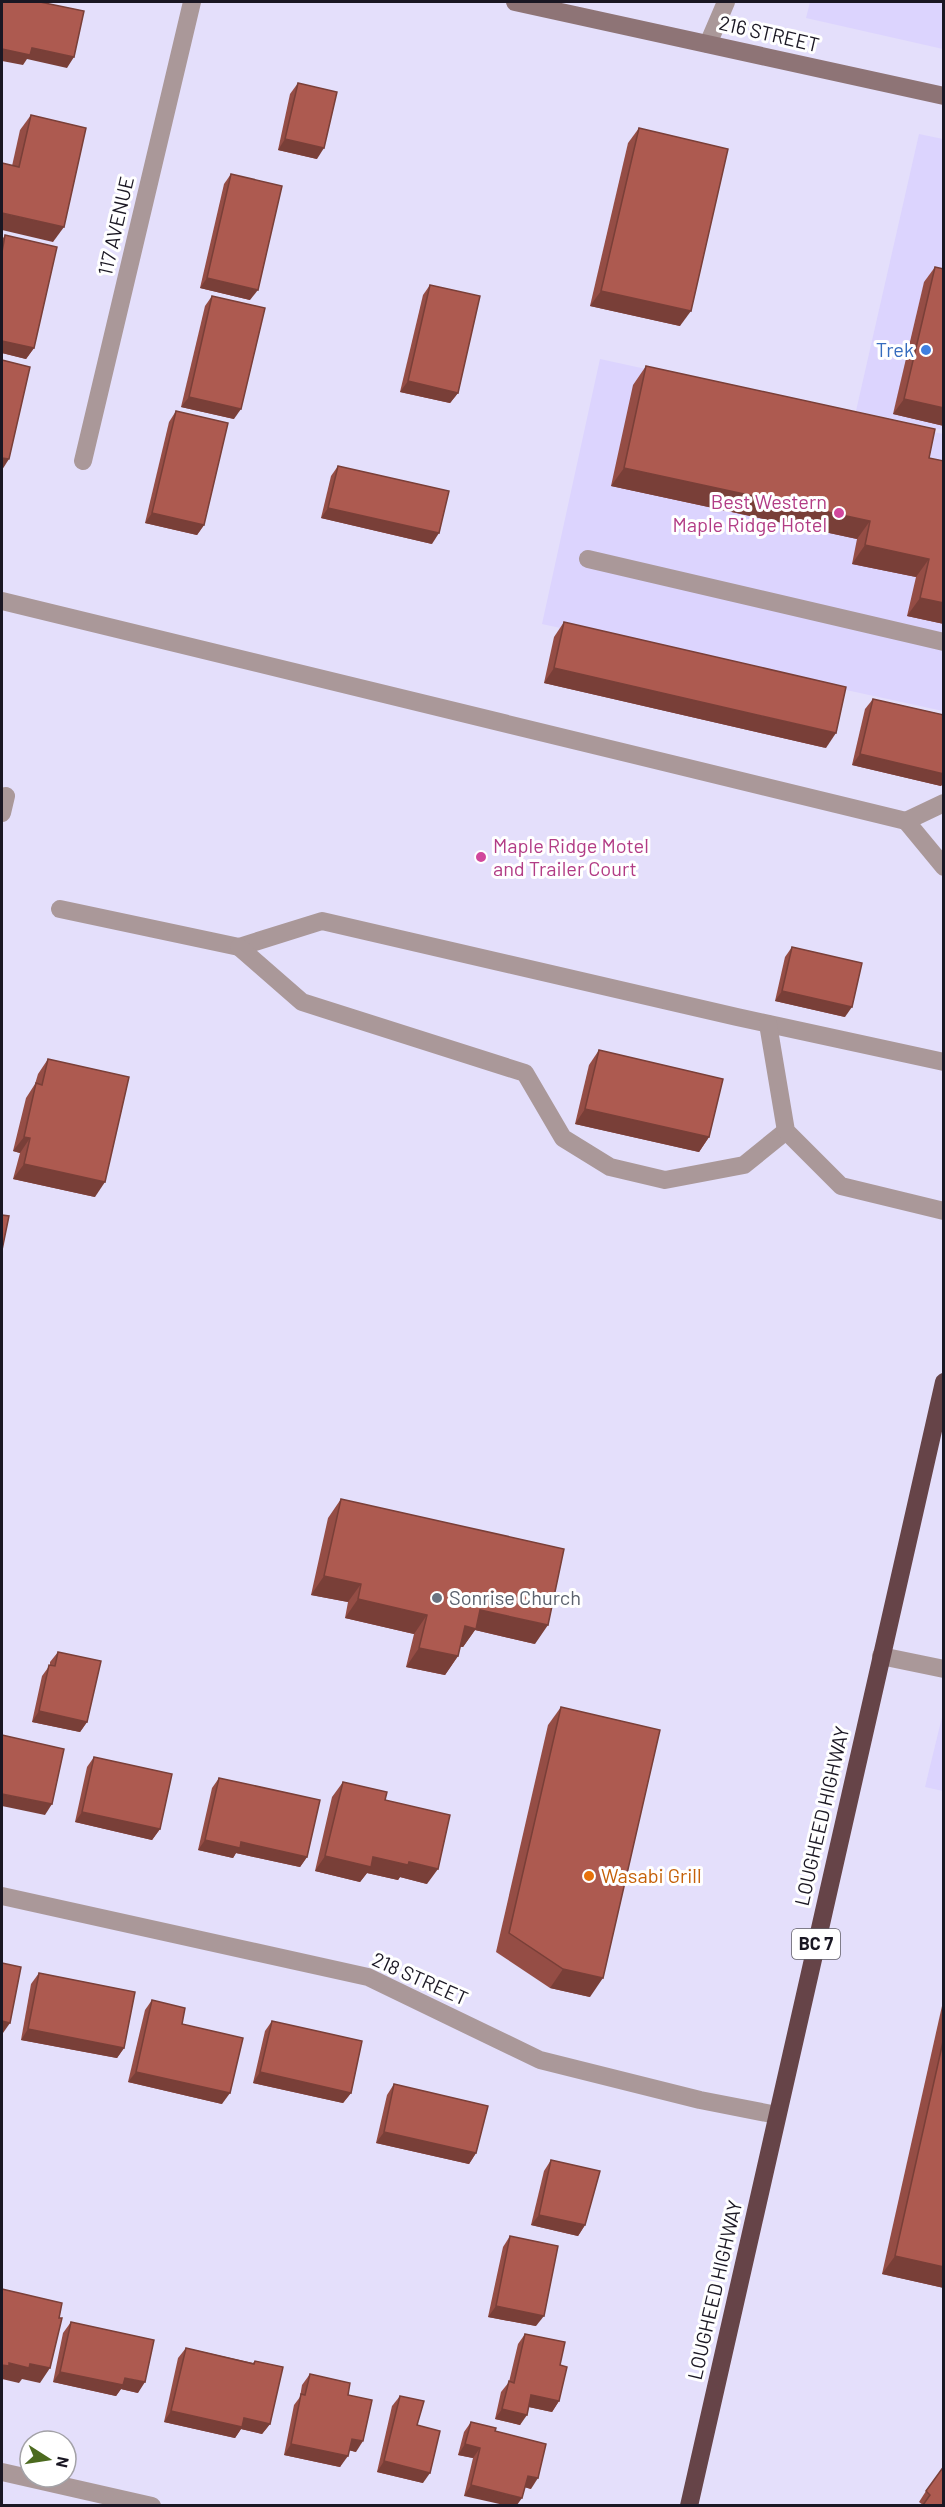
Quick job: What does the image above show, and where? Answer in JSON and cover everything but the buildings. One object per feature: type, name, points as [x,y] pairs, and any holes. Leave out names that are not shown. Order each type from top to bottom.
[{"type":"highway","name":"LOUGHEED HIGHWAY","points":[[689,2505],[944,1382]]},
{"type":"street","name":"117 AVENUE","points":[[83,461],[192,2]]},
{"type":"street","name":"216 STREET","points":[[515,2],[944,96]]},
{"type":"street","points":[[708,44],[726,2]]},
{"type":"street","points":[[588,559],[944,642]]},
{"type":"street","points":[[2,601],[906,821],[944,867]]},
{"type":"street","points":[[906,821],[944,803]]},
{"type":"street","points":[[60,909],[239,947],[302,1002],[525,1073],[563,1138],[610,1167],[665,1180],[744,1165],[786,1131]]},
{"type":"street","points":[[239,947],[322,921],[768,1024],[944,1062]]},
{"type":"street","points":[[768,1024],[786,1131],[841,1186],[944,1211]]},
{"type":"street","points":[[881,1656],[944,1669]]},
{"type":"street","name":"218 STREET","points":[[2,1896],[368,1977],[540,2060],[700,2100],[777,2115]]},
{"type":"street","points":[[2,2472],[152,2505]]},
{"type":"shaded area","points":[[810,2],[943,2],[943,49],[806,18]]},
{"type":"shaded area","points":[[919,134],[943,139],[943,430],[856,411]]},
{"type":"shaded area","points":[[600,359],[943,434],[943,711],[542,624]]},
{"type":"shaded area","points":[[943,1713],[943,1791],[925,1787]]},
{"type":"place","name":"Trek","points":[[926,350]]},
{"type":"place","name":"Best Western Maple Ridge Hotel","points":[[839,513]]},
{"type":"place","name":"Maple Ridge Motel and Trailer Court","points":[[481,857]]},
{"type":"place","name":"Sonrise Church","points":[[437,1598]]},
{"type":"place","name":"Wasabi Grill","points":[[589,1876]]}]
